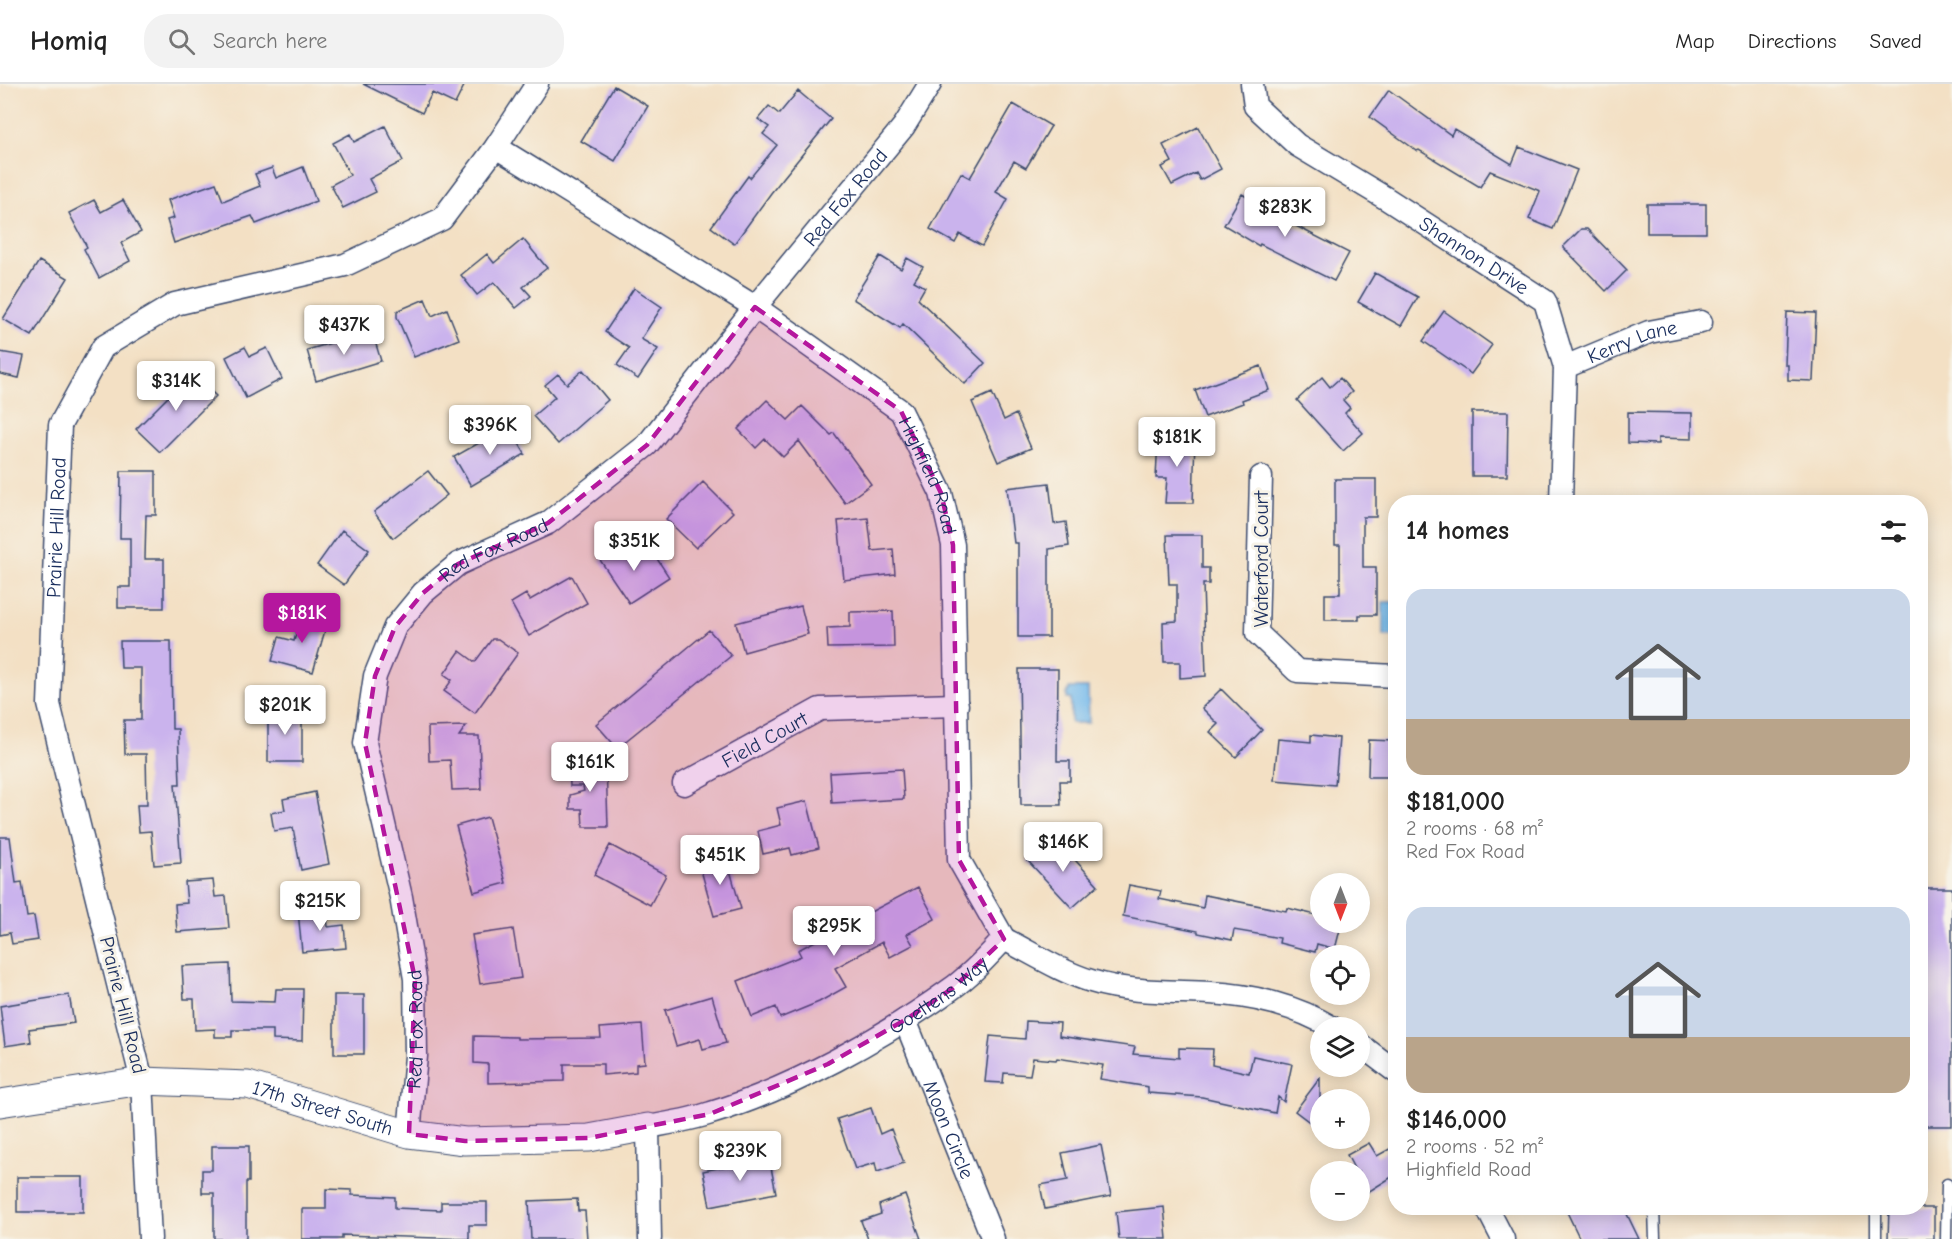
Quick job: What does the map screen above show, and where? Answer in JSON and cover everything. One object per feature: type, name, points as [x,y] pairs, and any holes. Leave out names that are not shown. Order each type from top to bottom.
[{"type":"street","name":"Prairie Hill Road","points":[[150,1239],[142,1081],[49,704],[60,425],[103,347],[174,304],[345,265],[442,219],[496,147],[537,84]]},
{"type":"street","name":"Red Fox Road","points":[[409,1134],[416,1056],[416,979],[401,897],[365,743],[375,676],[395,627],[423,594],[458,564],[548,523],[647,445],[755,307],[904,126],[930,84]]},
{"type":"street","name":"Shannon Drive","points":[[1252,84],[1255,106],[1297,145],[1387,199],[1545,301],[1565,368],[1562,495]]},
{"type":"street","name":"Highfield Road","points":[[496,147],[755,307],[901,411],[941,493],[953,545],[959,860],[1004,939]]},
{"type":"street","name":"Kerry Lane","points":[[1565,368],[1649,332],[1701,322]]},
{"type":"street","name":"Waterford Court","points":[[1261,477],[1257,633],[1297,671],[1388,676]]},
{"type":"street","name":"Field Court","points":[[684,784],[820,709],[957,705]]},
{"type":"street","name":"Goettens Way","points":[[648,1127],[710,1114],[770,1091],[828,1064],[905,1020],[953,988],[1004,939],[1091,981],[1125,988],[1213,993],[1252,998],[1295,1009],[1311,1017]]},
{"type":"street","name":"Moon Circle","points":[[905,1020],[993,1239]]},
{"type":"street","points":[[1370,1052],[1388,1066]]},
{"type":"street","name":"17th Street South","points":[[0,1102],[142,1081],[248,1085],[409,1134],[465,1141],[589,1138],[648,1127]]},
{"type":"street","points":[[648,1127],[650,1239]]},
{"type":"street","points":[[1491,1215],[1503,1239]]},
{"type":"lane","points":[[1946,1239],[1947,1184]]},
{"type":"lane","points":[[1654,1215],[1655,1239]]},
{"type":"lane","points":[[1876,1215],[1876,1239]]},
{"type":"highlighted area","points":[[755,307],[901,411],[941,493],[953,545],[959,860],[1004,939],[953,988],[905,1020],[828,1064],[710,1114],[589,1138],[465,1141],[409,1134],[415,979],[365,743],[375,676],[395,627],[423,593],[458,564],[548,523],[647,445]]},
{"type":"water","points":[[1383,602],[1388,602],[1388,636],[1383,636]]},
{"type":"water","points":[[1069,688],[1088,688],[1089,723],[1071,723],[1071,699],[1067,699]]},
{"type":"building","points":[[363,84],[465,84],[455,104],[432,93],[422,113]]},
{"type":"building","points":[[614,86],[648,106],[615,161],[581,141]]},
{"type":"building","points":[[1389,90],[1451,135],[1454,129],[1512,164],[1519,147],[1577,170],[1553,229],[1529,219],[1540,191],[1490,171],[1480,187],[1419,150],[1417,151],[1370,117]]},
{"type":"building","points":[[798,91],[831,119],[771,193],[734,244],[711,227],[748,176],[750,178],[777,145],[763,134],[769,127],[758,119],[769,106],[779,114]]},
{"type":"building","points":[[1013,104],[1051,126],[1026,168],[1014,161],[996,192],[1008,199],[982,246],[960,234],[955,243],[930,229],[961,173],[970,178]]},
{"type":"building","points":[[385,126],[403,161],[369,179],[376,192],[343,208],[331,185],[350,175],[333,143],[350,134],[354,142]]},
{"type":"building","points":[[1198,127],[1221,169],[1200,180],[1196,173],[1172,185],[1162,167],[1172,162],[1163,145]]},
{"type":"building","points":[[303,167],[316,201],[256,224],[252,216],[174,243],[167,220],[174,218],[168,200],[216,183],[223,201],[260,186],[255,174],[272,168],[276,178]]},
{"type":"building","points":[[1242,194],[1290,223],[1349,253],[1334,281],[1260,244],[1259,246],[1224,225]]},
{"type":"building","points":[[94,200],[101,212],[123,200],[141,232],[121,243],[130,261],[99,278],[84,249],[87,247],[69,213]]},
{"type":"building","points":[[1647,204],[1706,204],[1706,233],[1647,233]]},
{"type":"building","points":[[1581,229],[1587,229],[1627,270],[1606,291],[1563,247]]},
{"type":"building","points":[[523,239],[547,268],[523,287],[531,296],[516,308],[494,282],[477,295],[461,275],[487,254],[494,263]]},
{"type":"building","points":[[880,256],[901,269],[907,258],[923,267],[914,281],[925,287],[918,299],[985,363],[965,384],[903,324],[900,328],[853,299]]},
{"type":"building","points":[[39,261],[68,278],[32,336],[3,319]]},
{"type":"building","points":[[1375,273],[1418,297],[1401,326],[1358,302]]},
{"type":"building","points":[[634,288],[662,307],[641,339],[658,349],[638,379],[617,365],[629,348],[605,332]]},
{"type":"building","points":[[425,299],[432,316],[447,309],[459,339],[414,357],[397,317],[397,311]]},
{"type":"building","points":[[1444,311],[1492,345],[1471,374],[1423,341]]},
{"type":"building","points":[[1787,312],[1816,313],[1813,381],[1788,380],[1788,365],[1785,365]]},
{"type":"building","points":[[372,331],[381,361],[316,381],[307,350]]},
{"type":"building","points":[[245,347],[250,356],[267,348],[282,379],[246,398],[226,357]]},
{"type":"building","points":[[0,352],[24,356],[19,378],[0,374]]},
{"type":"building","points":[[1261,366],[1269,390],[1242,400],[1243,403],[1205,417],[1195,390]]},
{"type":"building","points":[[583,370],[608,400],[558,444],[533,416],[555,397],[545,385],[558,374],[567,384]]},
{"type":"building","points":[[192,373],[216,396],[160,452],[136,429]]},
{"type":"building","points":[[1322,377],[1330,387],[1340,378],[1352,392],[1343,400],[1350,408],[1345,413],[1363,433],[1343,451],[1297,400]]},
{"type":"building","points":[[992,393],[1004,420],[1016,414],[1031,448],[998,462],[972,402]]},
{"type":"building","points":[[767,400],[788,420],[802,406],[831,435],[834,433],[871,484],[845,503],[799,441],[783,457],[765,439],[756,448],[738,429]]},
{"type":"building","points":[[1472,412],[1508,412],[1507,476],[1472,476]]},
{"type":"building","points":[[1628,412],[1692,413],[1692,439],[1658,438],[1658,444],[1628,443]]},
{"type":"building","points":[[509,426],[525,454],[471,486],[454,457]]},
{"type":"building","points":[[1158,438],[1195,438],[1193,503],[1165,503],[1167,478],[1156,478]]},
{"type":"building","points":[[121,471],[156,471],[156,515],[146,515],[145,559],[164,559],[164,608],[118,608],[118,587],[130,587],[130,538],[120,538]]},
{"type":"building","points":[[428,471],[447,495],[393,538],[374,512]]},
{"type":"building","points":[[1335,479],[1376,479],[1376,517],[1363,517],[1363,567],[1376,567],[1376,615],[1359,615],[1359,620],[1325,620],[1325,594],[1340,594],[1340,545],[1335,545]]},
{"type":"building","points":[[703,482],[733,512],[696,548],[666,519]]},
{"type":"building","points":[[1049,483],[1054,524],[1066,522],[1069,546],[1049,549],[1049,637],[1018,637],[1018,543],[1014,543],[1007,488]]},
{"type":"building","points":[[868,518],[872,551],[893,549],[895,574],[844,580],[838,521]]},
{"type":"building","points":[[342,530],[369,550],[344,585],[317,565]]},
{"type":"building","points":[[1167,535],[1202,535],[1202,568],[1209,568],[1209,584],[1203,584],[1206,676],[1180,678],[1180,662],[1164,662],[1163,622],[1177,621],[1177,584],[1169,584]]},
{"type":"building","points":[[624,545],[633,559],[650,548],[669,577],[629,603],[600,560]]},
{"type":"building","points":[[572,576],[587,603],[529,636],[511,603],[526,594],[530,600]]},
{"type":"building","points":[[801,606],[808,634],[744,652],[736,623]]},
{"type":"building","points":[[893,611],[894,647],[828,648],[827,628],[850,627],[850,612]]},
{"type":"building","points":[[302,613],[328,620],[313,672],[272,661],[279,637],[294,641]]},
{"type":"building","points":[[709,630],[731,656],[617,748],[596,724]]},
{"type":"building","points":[[492,639],[498,639],[518,653],[475,713],[444,691],[452,680],[444,674],[460,651],[475,662]]},
{"type":"building","points":[[120,641],[171,641],[172,729],[178,729],[180,784],[175,784],[181,863],[154,865],[151,831],[139,832],[137,805],[147,805],[146,754],[125,754],[124,720],[141,720],[141,668],[121,668]]},
{"type":"building","points":[[1019,669],[1058,669],[1057,761],[1070,761],[1070,781],[1060,781],[1061,805],[1021,805]]},
{"type":"building","points":[[1221,689],[1262,730],[1236,757],[1210,732],[1218,724],[1202,708]]},
{"type":"building","points":[[268,709],[302,709],[302,762],[268,762]]},
{"type":"building","points":[[466,726],[459,736],[479,736],[481,789],[452,790],[450,760],[429,761],[428,727]]},
{"type":"building","points":[[1311,735],[1339,738],[1335,785],[1274,780],[1278,739],[1311,742]]},
{"type":"building","points":[[1369,740],[1388,741],[1388,777],[1368,777]]},
{"type":"building","points":[[606,763],[608,827],[583,827],[582,809],[570,809],[570,795],[584,791],[583,786],[570,786],[569,764]]},
{"type":"building","points":[[902,769],[904,799],[832,803],[830,773]]},
{"type":"building","points":[[315,792],[329,864],[301,870],[293,828],[274,831],[271,813],[285,810],[283,799]]},
{"type":"building","points":[[807,801],[819,848],[792,855],[790,848],[763,854],[758,831],[781,825],[777,808]]},
{"type":"building","points":[[488,817],[506,883],[474,892],[456,826]]},
{"type":"building","points":[[0,837],[10,837],[16,883],[22,882],[27,917],[34,916],[38,940],[12,944],[10,933],[0,935]]},
{"type":"building","points":[[1054,837],[1098,885],[1072,908],[1028,861]]},
{"type":"building","points":[[610,845],[666,875],[650,905],[594,875]]},
{"type":"building","points":[[726,856],[741,909],[714,916],[699,863]]},
{"type":"building","points":[[213,880],[215,897],[226,896],[229,928],[177,932],[175,904],[187,903],[185,882]]},
{"type":"building","points":[[1129,885],[1161,891],[1159,899],[1203,908],[1205,895],[1286,911],[1287,908],[1310,914],[1310,933],[1339,933],[1336,945],[1310,945],[1310,951],[1279,943],[1280,938],[1234,930],[1232,940],[1123,916]]},
{"type":"building","points":[[918,887],[935,919],[907,934],[913,945],[890,957],[882,942],[835,968],[846,987],[819,1002],[780,1018],[776,1007],[752,1017],[738,981],[801,956],[798,950]]},
{"type":"building","points":[[1928,888],[1952,888],[1952,1126],[1928,1126]]},
{"type":"building","points":[[326,908],[328,927],[344,925],[346,948],[302,952],[298,911]]},
{"type":"building","points":[[513,929],[521,978],[480,984],[472,935]]},
{"type":"building","points":[[230,964],[231,1001],[275,1002],[276,989],[303,989],[302,1041],[273,1040],[273,1030],[232,1030],[232,1037],[215,1037],[215,1029],[195,1030],[194,999],[184,999],[182,966]]},
{"type":"building","points":[[69,995],[74,1023],[29,1029],[31,1042],[5,1046],[0,1006]]},
{"type":"building","points":[[334,995],[364,995],[364,1054],[334,1054]]},
{"type":"building","points":[[712,996],[726,1043],[703,1049],[700,1039],[676,1046],[665,1010]]},
{"type":"building","points":[[1026,1021],[1060,1023],[1059,1036],[1135,1047],[1133,1054],[1179,1058],[1179,1048],[1213,1049],[1212,1065],[1249,1073],[1253,1056],[1292,1064],[1284,1102],[1278,1097],[1275,1113],[1202,1097],[1148,1093],[1148,1087],[1100,1079],[1103,1065],[1057,1058],[1056,1060],[1033,1058],[1030,1075],[1004,1073],[1003,1083],[985,1082],[990,1036],[1025,1039]]},
{"type":"building","points":[[642,1025],[645,1063],[636,1064],[636,1072],[603,1075],[603,1064],[564,1064],[564,1081],[488,1083],[488,1064],[474,1063],[474,1036],[517,1037],[517,1039],[601,1038],[600,1028]]},
{"type":"building","points":[[1320,1078],[1320,1089],[1312,1089]]},
{"type":"building","points":[[1310,1091],[1310,1122],[1295,1111]]},
{"type":"building","points":[[871,1108],[880,1134],[891,1129],[904,1163],[877,1172],[875,1163],[855,1169],[837,1119]]},
{"type":"building","points":[[1101,1145],[1111,1196],[1045,1209],[1040,1185],[1068,1180],[1062,1153]]},
{"type":"building","points":[[1370,1145],[1377,1156],[1388,1150],[1388,1179],[1370,1191],[1370,1161],[1350,1161],[1347,1155],[1358,1149],[1370,1149]]},
{"type":"building","points":[[212,1146],[249,1146],[249,1182],[246,1182],[246,1239],[214,1239],[214,1193],[202,1193],[202,1170],[212,1170]]},
{"type":"building","points":[[769,1157],[776,1193],[710,1206],[703,1171]]},
{"type":"building","points":[[17,1177],[83,1177],[83,1212],[17,1212]]},
{"type":"building","points":[[326,1189],[352,1190],[352,1195],[395,1197],[395,1208],[441,1210],[441,1202],[487,1202],[487,1225],[469,1225],[469,1239],[342,1235],[342,1239],[302,1239],[302,1209],[326,1209]]},
{"type":"building","points":[[905,1195],[921,1239],[868,1239],[861,1221],[881,1214],[879,1205]]},
{"type":"building","points":[[577,1199],[578,1211],[585,1211],[587,1239],[531,1239],[529,1201]]},
{"type":"building","points":[[1164,1207],[1167,1239],[1119,1239],[1116,1212]]},
{"type":"building","points":[[1928,1208],[1934,1208],[1934,1239],[1888,1239],[1889,1215],[1928,1215]]},
{"type":"building","points":[[1568,1215],[1627,1215],[1639,1239],[1580,1239]]}]
